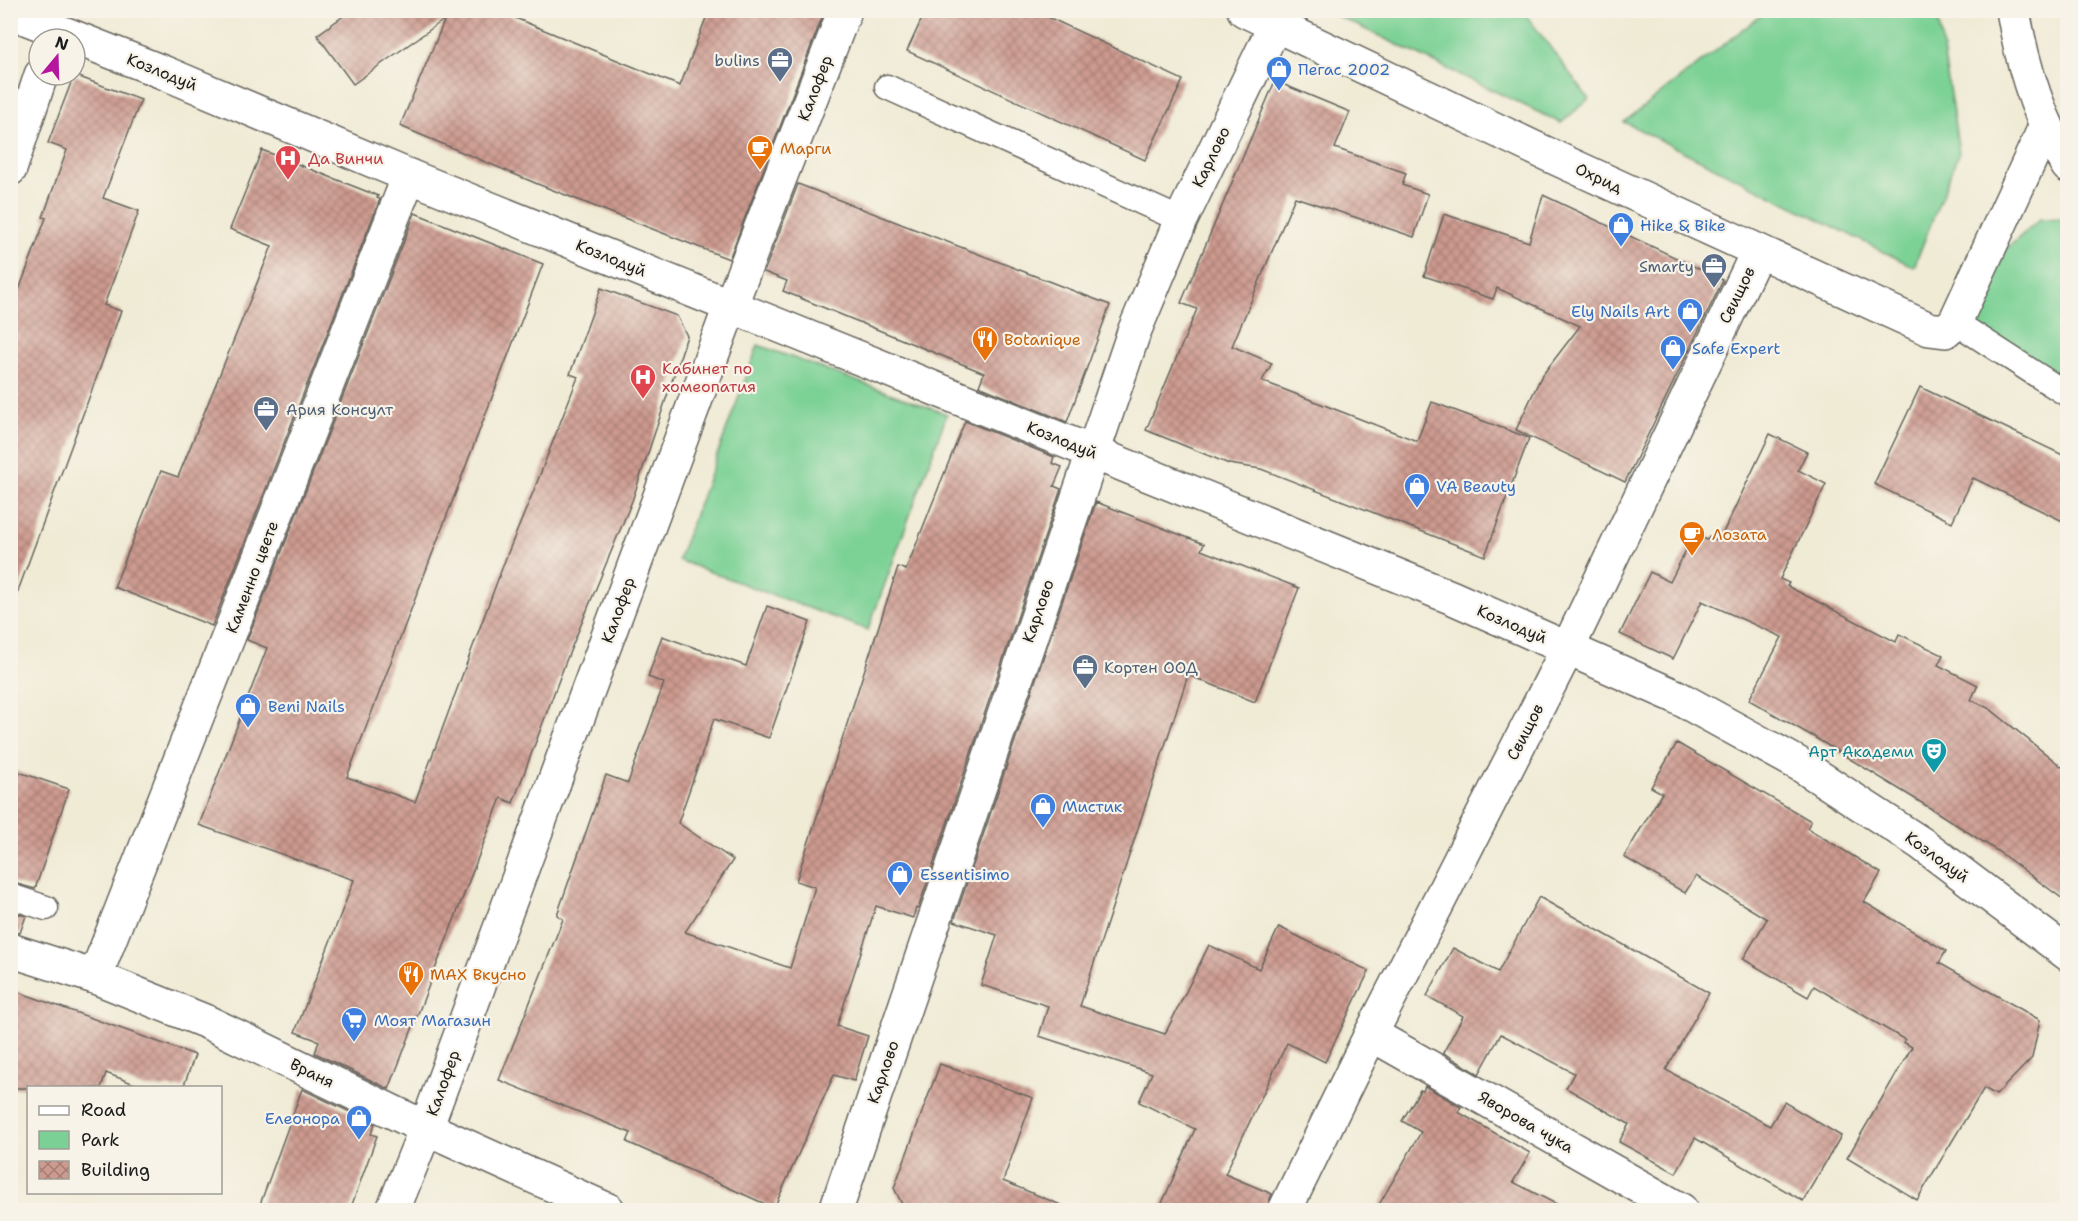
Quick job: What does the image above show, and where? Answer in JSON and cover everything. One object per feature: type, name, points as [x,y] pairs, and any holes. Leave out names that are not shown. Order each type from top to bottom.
[{"type":"street","name":"Калофер","points":[[393,1210],[426,1128],[730,307],[845,10]]},
{"type":"street","name":"Охрид","points":[[1244,10],[1550,155],[1929,329],[1945,332],[1955,322]]},
{"type":"street","points":[[2013,10],[2027,73],[2046,125],[2067,166]]},
{"type":"street","name":"Козлодуй","points":[[10,12],[57,26],[409,176],[1453,598],[1675,696],[1799,764],[1922,844],[2067,954]]},
{"type":"street","name":"Карлово","points":[[836,1210],[1134,332],[1181,220],[1275,25]]},
{"type":"street","points":[[10,169],[36,87]]},
{"type":"street","points":[[1955,322],[2046,125]]},
{"type":"street","name":"Каменно цвете","points":[[95,977],[409,176]]},
{"type":"street","name":"Свищов","points":[[1284,1210],[1568,648],[1758,251]]},
{"type":"street","name":"Враня","points":[[10,950],[95,977],[207,1022],[426,1128],[608,1210]]},
{"type":"street","name":"Яворова чука","points":[[1371,1034],[1682,1210]]},
{"type":"lane","points":[[887,87],[1181,220]]},
{"type":"lane","points":[[1955,322],[2067,395]]},
{"type":"lane","points":[[10,896],[46,909]]},
{"type":"green space","points":[[1768,10],[1937,11],[1959,152],[1914,267],[1624,122]]},
{"type":"green space","points":[[1327,11],[1523,11],[1589,99],[1561,123]]},
{"type":"green space","points":[[2067,218],[2067,395],[1963,321],[2005,250],[2040,219]]},
{"type":"green space","points":[[758,345],[947,414],[868,630],[678,560]]},
{"type":"building","points":[[352,10],[496,10],[680,86],[709,10],[825,10],[729,259],[540,185],[400,126],[445,19],[353,84],[317,35]]},
{"type":"building","points":[[926,10],[1033,10],[1183,80],[1145,160],[907,51]]},
{"type":"building","points":[[87,80],[141,100],[103,198],[139,211],[104,305],[121,311],[15,599],[10,599],[10,314],[46,218],[43,217],[67,150],[48,143],[69,87],[87,87]]},
{"type":"building","points":[[1275,81],[1350,112],[1335,148],[1406,173],[1402,185],[1428,194],[1414,237],[1295,197],[1232,346],[1272,363],[1262,381],[1417,441],[1432,402],[1529,438],[1485,556],[1261,469],[1229,464],[1146,430],[1197,309],[1181,303]]},
{"type":"building","points":[[262,150],[378,196],[377,198],[380,199],[212,626],[114,587],[161,471],[178,477],[272,246],[230,229]]},
{"type":"building","points":[[798,184],[1110,305],[1067,422],[979,386],[984,373],[783,291],[787,281],[764,272]]},
{"type":"building","points":[[1543,195],[1723,280],[1625,482],[1516,430],[1541,377],[1580,326],[1497,288],[1493,299],[1424,276],[1444,214],[1529,242]]},
{"type":"building","points":[[415,213],[543,264],[347,777],[415,802],[507,555],[578,377],[570,374],[601,288],[677,316],[687,336],[632,501],[566,661],[513,803],[501,798],[389,1089],[315,1053],[319,1041],[295,1032],[354,880],[199,825],[267,648],[247,640]]},
{"type":"building","points":[[1920,387],[2067,457],[2067,523],[1973,478],[1952,522],[1874,484]]},
{"type":"building","points":[[965,421],[1054,457],[1052,463],[1062,467],[1054,486],[1061,489],[918,909],[916,908],[913,918],[876,906],[837,1026],[868,1036],[854,1081],[834,1075],[774,1208],[627,1142],[631,1133],[499,1080],[563,919],[557,915],[606,775],[628,783],[664,683],[648,677],[662,636],[746,666],[767,606],[810,622],[769,738],[714,719],[678,823],[733,860],[685,932],[790,968],[815,887],[796,881],[898,567],[906,570]]},
{"type":"building","points":[[1770,434],[1807,452],[1798,470],[1826,484],[1780,579],[1789,583],[1787,586],[1896,642],[1899,634],[1943,655],[1938,665],[1978,685],[1971,700],[1990,709],[2067,771],[2067,902],[1999,852],[1935,811],[1749,700],[1782,637],[1702,601],[1673,659],[1620,634],[1650,572],[1670,582],[1694,534],[1707,540],[1709,536],[1719,541]]},
{"type":"building","points":[[1096,502],[1204,544],[1201,550],[1299,588],[1255,702],[1188,675],[1080,1006],[1165,1034],[1209,945],[1259,969],[1279,927],[1369,971],[1325,1062],[1287,1043],[1225,1174],[1272,1194],[1266,1210],[1159,1210],[1195,1129],[1139,1102],[1152,1073],[1039,1036],[1048,1006],[981,985],[997,935],[954,921]]},
{"type":"building","points":[[1677,743],[1811,821],[1807,828],[1881,873],[1864,902],[1946,951],[1939,963],[2040,1020],[2032,1058],[1996,1095],[1984,1088],[1917,1200],[1847,1158],[1912,1047],[1903,1042],[1905,1040],[1814,986],[1808,997],[1743,959],[1767,919],[1696,876],[1685,893],[1624,857],[1662,793],[1651,787]]},
{"type":"building","points":[[10,769],[69,789],[35,889],[10,882]]},
{"type":"building","points":[[1539,897],[1709,993],[1666,1070],[1770,1126],[1784,1102],[1841,1136],[1803,1201],[1695,1138],[1676,1173],[1619,1142],[1629,1124],[1566,1088],[1574,1073],[1501,1034],[1479,1074],[1443,1053],[1463,1016],[1427,996],[1453,948],[1498,972]]},
{"type":"building","points":[[10,911],[26,916],[20,933],[10,932]]},
{"type":"building","points":[[10,989],[195,1055],[184,1086],[140,1086],[106,1073],[102,1086],[10,1088]]},
{"type":"building","points":[[940,1064],[1033,1098],[1003,1181],[1073,1210],[905,1210],[894,1188]]},
{"type":"building","points":[[1425,1086],[1461,1107],[1458,1112],[1530,1153],[1513,1182],[1568,1210],[1376,1210],[1421,1132],[1402,1121],[1420,1090],[1423,1091]]},
{"type":"building","points":[[302,1089],[375,1124],[371,1134],[377,1136],[350,1210],[258,1210]]},
{"type":"place","name":"bulins","points":[[780,83]]},
{"type":"place","name":"Пегас 2002","points":[[1279,92]]},
{"type":"place","name":"Марги","points":[[760,171]]},
{"type":"place","name":"Да Винчи","points":[[288,181]]},
{"type":"place","name":"Hike & Bike","points":[[1621,248]]},
{"type":"place","name":"Smarty","points":[[1714,289]]},
{"type":"place","name":"Ely Nails Art","points":[[1690,334]]},
{"type":"place","name":"Botanique","points":[[985,362]]},
{"type":"place","name":"Safe Expert","points":[[1673,371]]},
{"type":"place","name":"Кабинет по хомеопатия","points":[[643,400]]},
{"type":"place","name":"Ария Консулт","points":[[266,432]]},
{"type":"place","name":"VA Beauty","points":[[1417,509]]},
{"type":"place","name":"Лозата","points":[[1692,557]]},
{"type":"place","name":"Кортен ООД","points":[[1085,690]]},
{"type":"place","name":"Beni Nails","points":[[248,729]]},
{"type":"place","name":"Арт Академи","points":[[1934,774]]},
{"type":"place","name":"Мистик","points":[[1043,829]]},
{"type":"place","name":"Essentisimo","points":[[900,897]]},
{"type":"place","name":"MAX Вкусно","points":[[411,997]]},
{"type":"place","name":"Моят Магазин","points":[[354,1043]]},
{"type":"place","name":"Елеонора","points":[[359,1141]]}]
